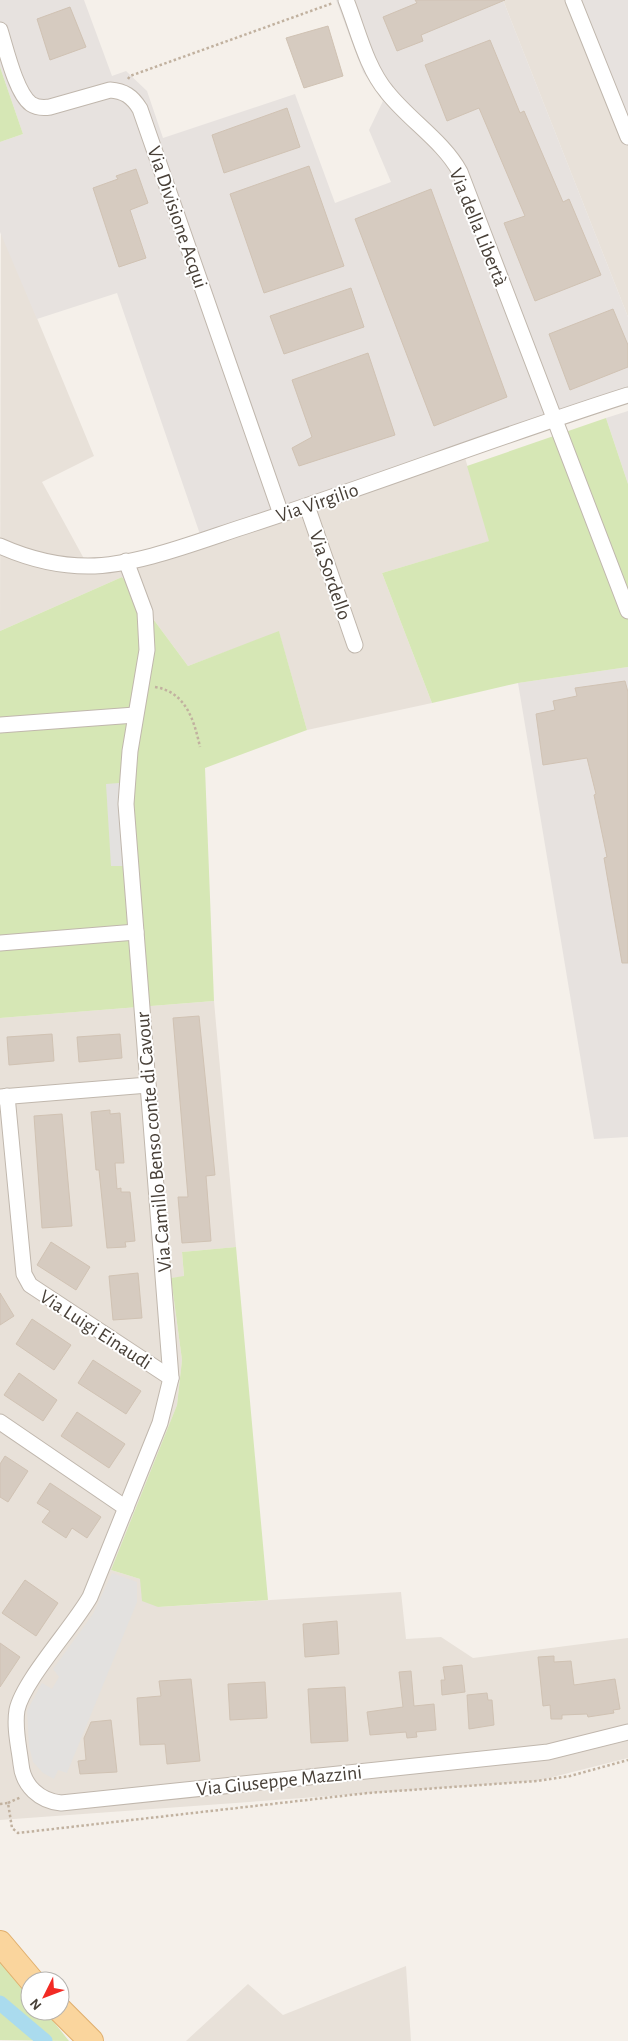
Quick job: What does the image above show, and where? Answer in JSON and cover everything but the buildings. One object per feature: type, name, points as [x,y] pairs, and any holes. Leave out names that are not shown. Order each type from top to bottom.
[{"type":"main road","points":[[0,1944],[23,1971]]},
{"type":"main road","points":[[70,2020],[91,2041]]},
{"type":"street","points":[[573,0],[628,137]]},
{"type":"street","name":"Via della Libertà","points":[[340,2],[378,79],[392,98],[446,153],[460,172],[628,612]]},
{"type":"street","points":[[0,30],[21,90],[32,106],[50,107],[100,92],[120,91]]},
{"type":"street","name":"Via Divisione Acqui","points":[[120,91],[128,95],[140,109],[281,514]]},
{"type":"street","name":"Via Virgilio","points":[[0,546],[42,561],[88,566],[126,561],[169,550],[307,506],[628,396]]},
{"type":"street","name":"Via Sordello","points":[[307,506],[355,645]]},
{"type":"street","points":[[0,557],[19,554]]},
{"type":"street","name":"Via Camillo Benso conte di Cavour","points":[[24,1693],[90,1597],[160,1423],[171,1378],[126,804],[127,769],[147,650],[145,612],[126,561]]},
{"type":"street","points":[[0,725],[135,715]]},
{"type":"street","points":[[0,943],[136,932]]},
{"type":"street","points":[[3,1096],[148,1085]]},
{"type":"street","name":"Via Luigi Einaudi","points":[[3,1096],[24,1274],[30,1285],[171,1378]]},
{"type":"street","points":[[0,1422],[126,1508]]},
{"type":"street","name":"Via Giuseppe Mazzini","points":[[24,1693],[17,1709],[16,1725],[21,1771],[33,1792],[49,1802],[61,1803],[548,1752],[628,1732]]},
{"type":"path","points":[[120,91],[130,76],[340,2]]},
{"type":"path","points":[[0,1804],[8,1803],[12,1828],[18,1833],[368,1793],[537,1781],[570,1776],[628,1760]]},
{"type":"shaded area","points":[[0,0],[84,0],[112,76],[126,71],[147,91],[163,138],[295,94],[335,203],[391,182],[369,130],[383,101],[363,72],[336,0],[503,0],[628,317],[628,396],[202,540],[117,293],[37,319],[0,232],[0,142],[23,134],[0,67]]},
{"type":"shaded area","points":[[503,0],[573,0],[628,137],[628,317]]},
{"type":"shaded area","points":[[573,0],[628,0],[628,137]]},
{"type":"shaded area","points":[[1,231],[94,456],[42,482],[88,566],[126,561],[463,451],[490,541],[382,573],[432,703],[307,730],[279,632],[188,666],[122,577],[0,631]]},
{"type":"shaded area","points":[[628,411],[628,484],[606,418]]},
{"type":"shaded area","points":[[628,667],[628,1137],[594,1139],[518,683]]},
{"type":"shaded area","points":[[119,783],[124,866],[111,866],[106,784]]},
{"type":"shaded area","points":[[214,1001],[236,1247],[182,1252],[184,1277],[171,1278],[182,1360],[177,1405],[111,1570],[140,1579],[158,1607],[401,1592],[406,1639],[441,1637],[473,1658],[628,1638],[628,1758],[537,1781],[0,1820],[0,1018]]},
{"type":"shaded area","points":[[112,1573],[137,1582],[137,1602],[67,1773],[58,1770],[54,1779],[43,1773],[33,1762],[29,1746],[27,1711],[42,1683],[52,1689],[59,1677],[53,1669],[93,1614]]},
{"type":"shaded area","points":[[406,1966],[411,2041],[186,2041],[248,1984],[283,2015]]},
{"type":"green space","points":[[0,67],[23,134],[0,142]]},
{"type":"green space","points":[[606,418],[628,484],[628,667],[518,683],[432,703],[382,573],[489,541],[467,466]]},
{"type":"green space","points":[[122,577],[188,666],[279,631],[307,730],[205,768],[214,1001],[0,1018],[0,631]]},
{"type":"green space","points":[[236,1247],[268,1600],[158,1607],[142,1601],[140,1579],[111,1570],[177,1405],[182,1360],[171,1278],[184,1276],[182,1252]]},
{"type":"green space","points":[[0,1960],[20,1983],[20,2021],[53,2021],[69,2041],[0,2040]]},
{"type":"waterway","points":[[0,2003],[45,2041]]}]
